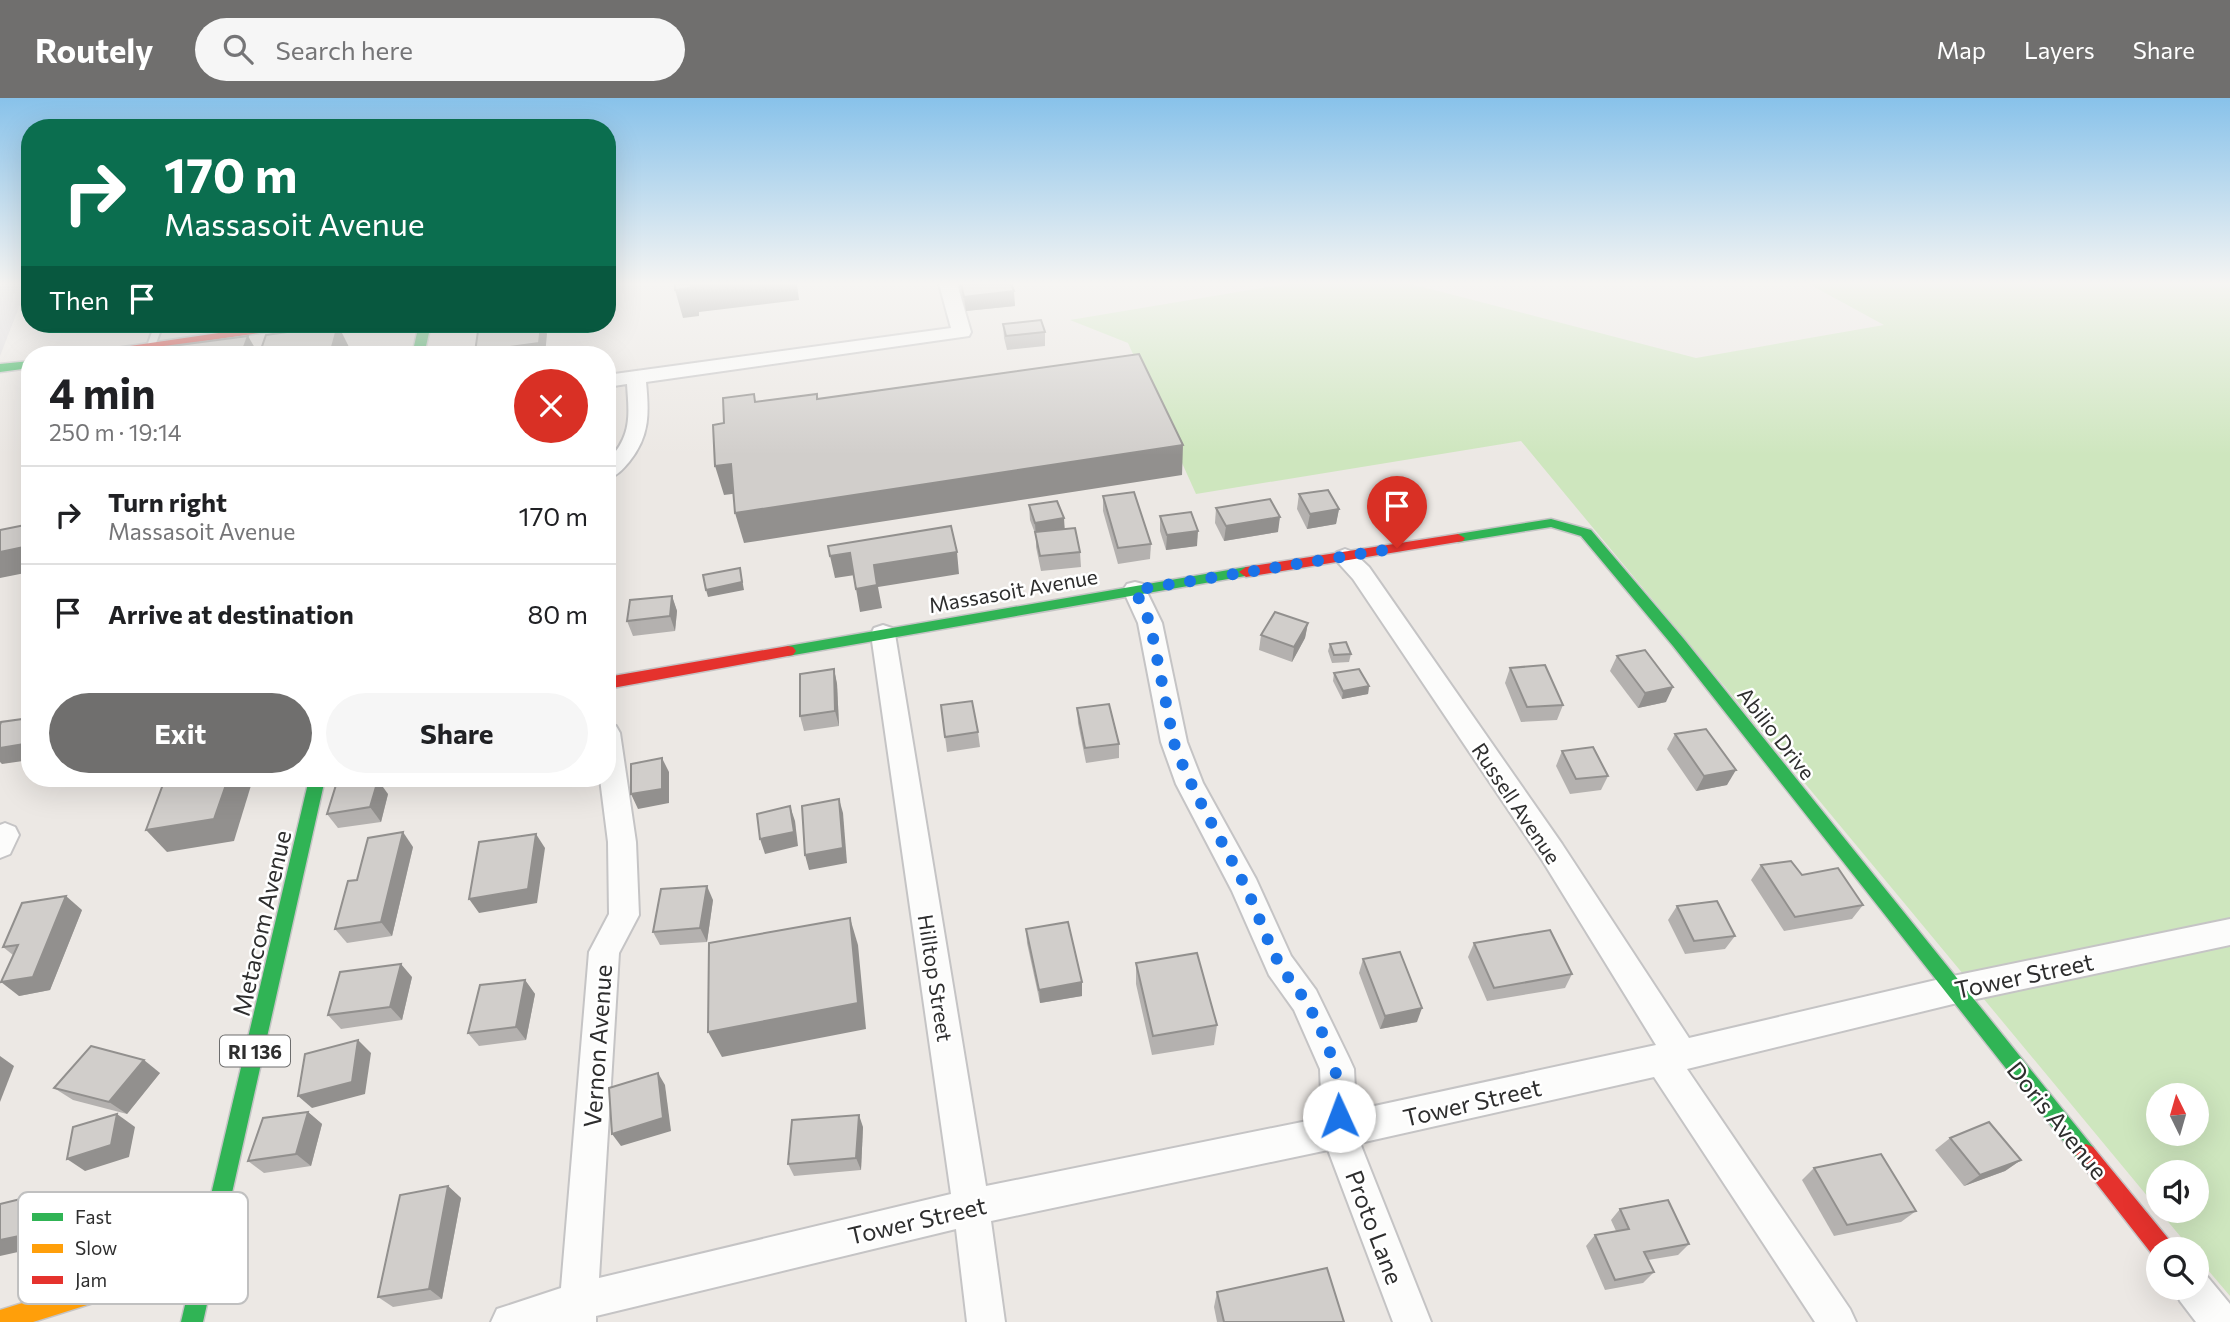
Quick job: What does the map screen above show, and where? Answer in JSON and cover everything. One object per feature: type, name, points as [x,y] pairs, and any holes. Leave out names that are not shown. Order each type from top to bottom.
[{"type":"street","points":[[151,346],[184,341]]},
{"type":"street","points":[[616,380],[896,341]]},
{"type":"street","points":[[0,368],[21,365]]},
{"type":"street","points":[[616,464],[628,453],[636,432],[639,414],[636,377]]},
{"type":"street","name":"Massasoit Avenue","points":[[616,680],[1135,590],[1551,523]]},
{"type":"street","name":"Abilio Drive","points":[[1551,523],[1586,533],[1678,642],[1953,990]]},
{"type":"street","name":"Russell Avenue","points":[[1345,557],[1361,573],[1552,852],[1671,1057],[1837,1322]]},
{"type":"street","points":[[1135,590],[1150,623],[1174,743],[1190,784],[1246,888],[1280,965],[1305,1000],[1336,1069],[1340,1100],[1338,1131]]},
{"type":"street","name":"Hilltop Street","points":[[883,634],[971,1207],[986,1322]]},
{"type":"street","name":"Metacom Avenue","points":[[223,1192],[315,787]]},
{"type":"street","name":"Vernon Avenue","points":[[577,1312],[604,953],[624,915],[622,842],[614,787]]},
{"type":"street","name":"Tower Street","points":[[510,1322],[577,1312],[971,1207],[1338,1131],[1671,1057],[1953,990],[2230,932]]},
{"type":"street","name":"Doris Avenue","points":[[1953,990],[2152,1237]]},
{"type":"street","name":"Proto Lane","points":[[1338,1131],[1412,1322]]},
{"type":"street","points":[[2203,1300],[2220,1322]]},
{"type":"street","points":[[0,1321],[54,1304]]},
{"type":"street","name":"Metacom Avenue","points":[[192,1322],[196,1304]]},
{"type":"lane","points":[[151,346],[153,341]]},
{"type":"shaded area","points":[[0,341],[6,341],[0,356]]},
{"type":"green space","points":[[1123,341],[1631,341],[1696,358],[1792,341],[2230,341],[2230,1296],[2209,1271],[2209,1237],[2181,1237],[2169,1223],[2209,1223],[2209,1160],[2146,1160],[2146,1195],[1521,441],[1196,494],[1128,343]]},
{"type":"building","points":[[209,341],[246,341],[244,346],[172,346]]},
{"type":"building","points":[[264,341],[334,341],[332,346],[262,346]]},
{"type":"building","points":[[477,341],[539,341],[518,346],[476,346]]},
{"type":"building","points":[[1139,354],[1183,445],[735,513],[731,464],[715,466],[713,425],[724,423],[723,398],[754,394],[755,402],[817,394],[817,399]]},
{"type":"building","points":[[1328,490],[1339,509],[1310,514],[1299,494]]},
{"type":"building","points":[[1134,492],[1151,544],[1118,548],[1103,496]]},
{"type":"building","points":[[1270,499],[1280,517],[1226,526],[1216,508]]},
{"type":"building","points":[[1057,501],[1064,518],[1035,523],[1029,505]]},
{"type":"building","points":[[1191,512],[1198,531],[1167,535],[1160,516]]},
{"type":"building","points":[[21,526],[21,548],[0,552],[0,530]]},
{"type":"building","points":[[951,526],[957,552],[874,565],[877,585],[856,589],[850,553],[830,556],[828,546]]},
{"type":"building","points":[[1075,528],[1080,552],[1040,556],[1035,532]]},
{"type":"building","points":[[740,568],[742,582],[706,590],[703,575]]},
{"type":"building","points":[[672,596],[670,616],[627,621],[630,600]]},
{"type":"building","points":[[1275,612],[1308,623],[1294,647],[1261,635]]},
{"type":"building","points":[[1346,642],[1351,654],[1334,655],[1330,644]]},
{"type":"building","points":[[1645,650],[1673,687],[1645,693],[1617,656]]},
{"type":"building","points":[[1545,665],[1563,705],[1527,707],[1510,668]]},
{"type":"building","points":[[834,669],[835,711],[800,716],[800,674]]},
{"type":"building","points":[[1359,669],[1369,686],[1343,691],[1334,673]]},
{"type":"building","points":[[972,701],[978,732],[945,737],[941,705]]},
{"type":"building","points":[[1109,704],[1119,744],[1085,748],[1077,708]]},
{"type":"building","points":[[21,719],[21,744],[0,748],[1,722]]},
{"type":"building","points":[[1706,729],[1736,770],[1704,776],[1675,734]]},
{"type":"building","points":[[1593,747],[1608,776],[1576,779],[1562,751]]},
{"type":"building","points":[[662,758],[662,789],[631,794],[631,764]]},
{"type":"building","points":[[162,787],[225,787],[214,819],[146,830]]},
{"type":"building","points":[[335,787],[376,787],[370,807],[327,814]]},
{"type":"building","points":[[839,799],[843,848],[805,855],[802,806]]},
{"type":"building","points":[[790,806],[794,832],[760,839],[757,814]]},
{"type":"building","points":[[403,832],[381,922],[335,929],[348,881],[357,880],[368,838]]},
{"type":"building","points":[[536,834],[528,889],[469,899],[479,842]]},
{"type":"building","points":[[1791,861],[1802,875],[1838,868],[1863,905],[1795,917],[1761,865]]},
{"type":"building","points":[[707,886],[700,928],[653,932],[661,889]]},
{"type":"building","points":[[66,896],[33,977],[1,982],[18,945],[3,947],[22,903]]},
{"type":"building","points":[[1717,901],[1735,936],[1694,941],[1677,906]]},
{"type":"building","points":[[850,918],[858,1003],[708,1032],[709,943]]},
{"type":"building","points":[[1068,922],[1082,982],[1039,990],[1026,929]]},
{"type":"building","points":[[1550,930],[1572,974],[1494,988],[1474,943]]},
{"type":"building","points":[[1400,952],[1422,1008],[1385,1016],[1363,959]]},
{"type":"building","points":[[1197,953],[1217,1025],[1153,1036],[1136,963]]},
{"type":"building","points":[[401,964],[390,1007],[328,1015],[340,972]]},
{"type":"building","points":[[525,980],[516,1027],[468,1033],[480,985]]},
{"type":"building","points":[[358,1040],[352,1082],[298,1096],[305,1054]]},
{"type":"building","points":[[91,1046],[144,1060],[109,1102],[54,1088]]},
{"type":"building","points":[[658,1073],[663,1118],[612,1134],[609,1088]]},
{"type":"building","points":[[308,1112],[296,1154],[248,1161],[263,1118]]},
{"type":"building","points":[[117,1114],[111,1145],[67,1159],[73,1127]]},
{"type":"building","points":[[859,1115],[856,1158],[788,1164],[792,1120]]},
{"type":"building","points":[[1989,1122],[2021,1160],[1980,1175],[1950,1138]]},
{"type":"building","points":[[1881,1154],[1916,1211],[1847,1225],[1814,1168]]},
{"type":"building","points":[[448,1186],[429,1289],[378,1297],[400,1195]]},
{"type":"building","points":[[18,1200],[18,1236],[0,1240],[0,1204]]},
{"type":"building","points":[[1668,1200],[1689,1244],[1644,1252],[1654,1272],[1615,1280],[1595,1235],[1629,1229],[1620,1209]]},
{"type":"building","points":[[1327,1268],[1344,1322],[1224,1322],[1217,1292]]},
{"type":"traffic: fast","points":[[420,346],[421,341]]},
{"type":"traffic: fast","points":[[0,368],[21,365]]},
{"type":"traffic: fast","points":[[1458,538],[1551,523],[1586,533],[1678,642],[2086,1154]]},
{"type":"traffic: fast","points":[[788,651],[1246,572]]},
{"type":"traffic: fast","points":[[222,1192],[315,787]]},
{"type":"traffic: fast","points":[[192,1322],[196,1304]]},
{"type":"traffic: slow","points":[[0,1321],[54,1304]]},
{"type":"traffic: jam","points":[[150,346],[183,341]]},
{"type":"traffic: jam","points":[[1246,572],[1458,538]]},
{"type":"traffic: jam","points":[[616,681],[788,651]]},
{"type":"traffic: jam","points":[[2086,1154],[2153,1237]]},
{"type":"route","points":[[1339,1116],[1336,1069],[1318,1027],[1305,1000],[1280,965],[1246,888],[1190,784],[1174,743],[1150,623],[1135,590],[1397,548]]}]
